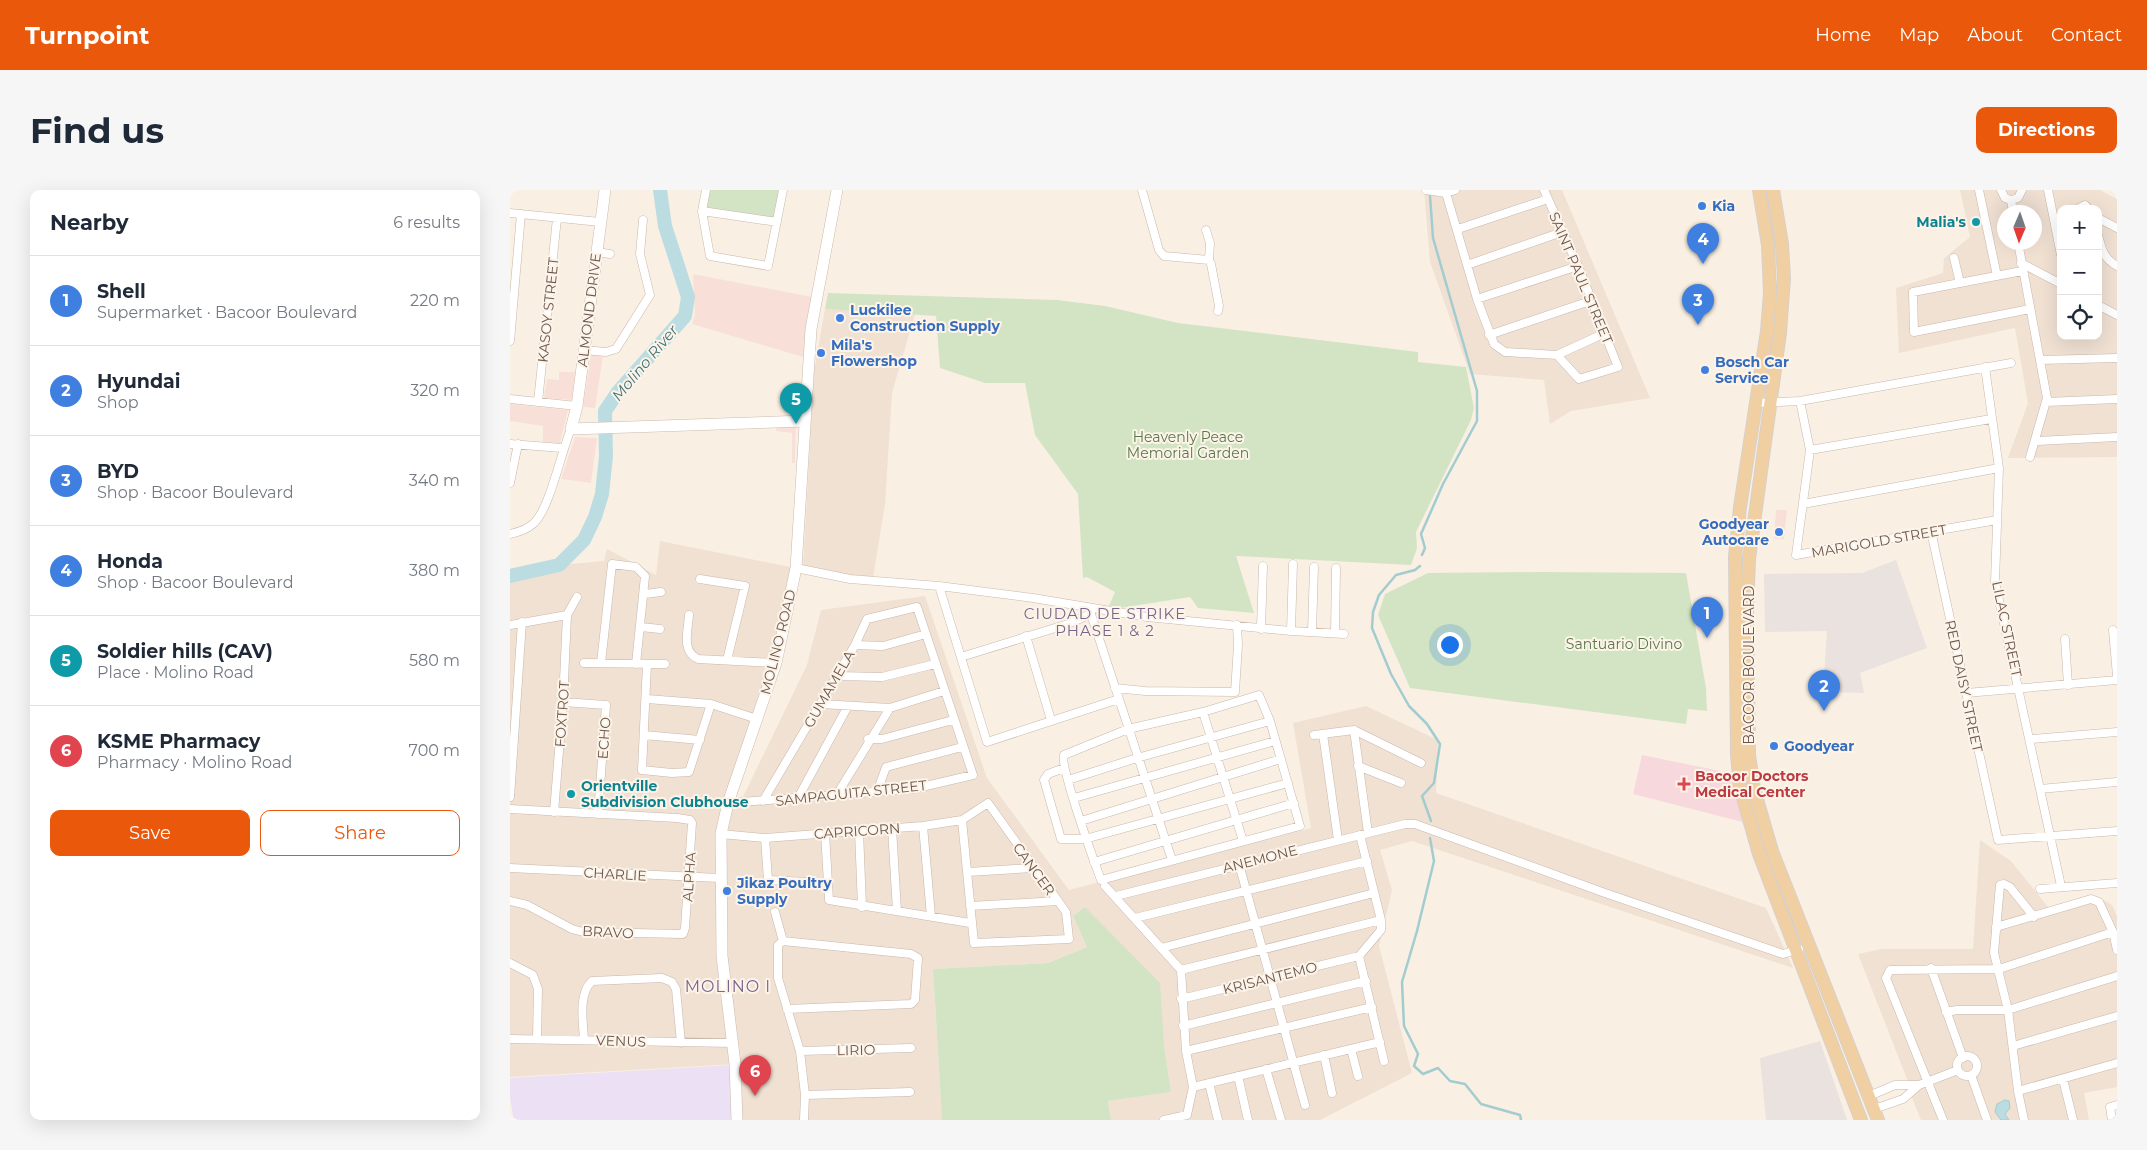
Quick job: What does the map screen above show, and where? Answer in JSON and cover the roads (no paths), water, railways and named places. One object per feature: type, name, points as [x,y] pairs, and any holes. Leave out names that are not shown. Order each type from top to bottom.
[{"type":"main road","name":"ALMOND DRIVE","points":[[571,429],[578,406],[605,190]]},
{"type":"main road","name":"MOLINO ROAD","points":[[737,1120],[733,1043],[722,956],[721,834],[728,803],[776,663],[796,568],[811,329],[837,190]]},
{"type":"main road","name":"BACOOR BOULEVARD","points":[[1759,190],[1768,245],[1770,293],[1740,507],[1736,557],[1737,755],[1740,787],[1756,846],[1861,1120]]},
{"type":"main road","name":"BACOOR BOULEVARD","points":[[1773,190],[1782,244],[1784,278],[1780,334],[1749,559],[1746,619],[1749,755],[1754,789],[1767,837],[1876,1114]]},
{"type":"main road","points":[[571,429],[626,429],[805,421]]},
{"type":"street","points":[[706,190],[702,211],[710,256],[769,265],[783,190]]},
{"type":"street","points":[[1142,190],[1159,250],[1164,256],[1208,260]]},
{"type":"street","points":[[1426,190],[1446,192],[1455,190]]},
{"type":"street","name":"SAINT PAUL STREET","points":[[1544,190],[1578,266],[1590,301],[1618,367],[1579,379],[1557,355]]},
{"type":"street","points":[[1979,190],[1997,276]]},
{"type":"street","points":[[2001,190],[2004,198],[2011,200],[2018,198],[2022,190]]},
{"type":"street","points":[[2048,190],[2057,219]]},
{"type":"street","points":[[1446,192],[1458,228],[1477,300],[1494,344],[1505,352],[1557,355],[1605,333]]},
{"type":"street","points":[[1458,228],[1548,199]]},
{"type":"street","points":[[2011,200],[2012,205]]},
{"type":"street","points":[[702,211],[777,222]]},
{"type":"street","points":[[510,213],[600,222]]},
{"type":"street","points":[[510,341],[521,214]]},
{"type":"street","name":"KASOY STREET","points":[[538,402],[557,218]]},
{"type":"street","points":[[584,350],[606,352],[616,349],[650,295],[640,254],[643,220]]},
{"type":"street","points":[[2102,220],[2117,228]]},
{"type":"street","points":[[1206,230],[1210,248],[1208,260],[1218,297],[1218,312]]},
{"type":"street","points":[[1467,265],[1562,232]]},
{"type":"street","points":[[2019,250],[2046,402],[2037,441],[2030,457]]},
{"type":"street","points":[[2102,250],[2107,260],[2117,266]]},
{"type":"street","points":[[596,252],[610,254]]},
{"type":"street","points":[[1954,258],[1960,283]]},
{"type":"street","points":[[1477,300],[1578,266]]},
{"type":"street","points":[[1914,332],[1913,292],[1997,276],[2022,267],[2057,282]]},
{"type":"street","points":[[1489,334],[1590,301]]},
{"type":"street","points":[[2102,307],[2117,315]]},
{"type":"street","points":[[1905,332],[1914,332],[2030,309]]},
{"type":"street","points":[[2040,360],[2117,358]]},
{"type":"street","points":[[1756,403],[1769,404],[1800,401],[2011,363]]},
{"type":"street","name":"LILAC STREET","points":[[1985,367],[1999,468],[1995,582],[2031,739],[2061,886]]},
{"type":"street","points":[[510,399],[578,406]]},
{"type":"street","points":[[2046,402],[2117,399]]},
{"type":"street","name":"MARIGOLD STREET","points":[[1800,401],[1810,450],[1796,555],[1997,520]]},
{"type":"street","points":[[1810,450],[1991,419]]},
{"type":"street","points":[[510,534],[522,531],[535,522],[544,508],[562,448],[571,429]]},
{"type":"street","points":[[2037,441],[2117,437]]},
{"type":"street","points":[[510,483],[514,444],[562,448]]},
{"type":"street","points":[[1803,504],[1999,468]]},
{"type":"street","name":"RED DAISY STREET","points":[[1931,531],[1998,840],[2051,836]]},
{"type":"street","points":[[601,664],[612,564],[636,567],[645,576],[645,594],[636,664]]},
{"type":"street","points":[[1291,631],[1293,564]]},
{"type":"street","points":[[1261,629],[1263,566]]},
{"type":"street","points":[[1312,632],[1314,567]]},
{"type":"street","points":[[796,568],[850,579],[940,586],[1033,598],[1090,611],[1261,629],[1344,634]]},
{"type":"street","points":[[1335,633],[1336,568]]},
{"type":"street","points":[[700,579],[745,586],[727,660]]},
{"type":"street","points":[[940,586],[988,742],[1051,720],[1119,700]]},
{"type":"street","points":[[645,594],[661,592]]},
{"type":"street","points":[[510,625],[567,615],[577,597]]},
{"type":"street","name":"GUMAMELA","points":[[763,801],[856,644],[867,620],[917,607],[926,634]]},
{"type":"street","points":[[961,656],[1026,636],[1090,611]]},
{"type":"street","points":[[1090,611],[1172,860]]},
{"type":"street","name":"FOXTROT","points":[[554,812],[563,702],[567,615]]},
{"type":"street","points":[[689,615],[686,649],[691,656],[698,659],[776,663]]},
{"type":"street","points":[[510,797],[511,757],[522,622]]},
{"type":"street","points":[[1115,688],[1145,691],[1235,692],[1238,645],[1237,625]]},
{"type":"street","points":[[641,627],[660,629]]},
{"type":"street","points":[[2113,630],[2117,676]]},
{"type":"street","points":[[856,644],[883,646],[926,634],[962,747],[886,767],[877,792]]},
{"type":"street","points":[[1026,636],[1051,720]]},
{"type":"street","points":[[2065,639],[2068,685]]},
{"type":"street","points":[[584,663],[665,664]]},
{"type":"street","points":[[647,664],[647,698],[642,770],[672,773],[689,772],[711,704]]},
{"type":"street","points":[[837,676],[882,678],[934,664]]},
{"type":"street","points":[[1966,693],[2117,680]]},
{"type":"street","points":[[821,704],[890,708],[944,691]]},
{"type":"street","points":[[1260,695],[1270,721],[1300,826],[1101,880],[1085,839],[1064,768],[1064,755],[1128,728],[1203,712],[1260,695]]},
{"type":"street","points":[[647,698],[711,704],[757,719]]},
{"type":"street","name":"ECHO","points":[[563,702],[606,705],[598,814]]},
{"type":"street","points":[[798,798],[848,706]]},
{"type":"street","points":[[836,796],[868,739],[890,708]]},
{"type":"street","points":[[1203,712],[1243,841]]},
{"type":"street","points":[[868,739],[882,738],[953,720]]},
{"type":"street","points":[[1068,780],[1137,758],[1270,721]]},
{"type":"street","points":[[1354,730],[1368,833]]},
{"type":"street","points":[[1314,735],[1354,730],[1421,763]]},
{"type":"street","points":[[2031,739],[2117,732]]},
{"type":"street","points":[[1323,734],[1338,840]]},
{"type":"street","points":[[644,735],[700,740]]},
{"type":"street","points":[[1074,798],[1275,741]]},
{"type":"street","name":"SAMPAGUITA STREET","points":[[728,803],[914,789],[972,775],[962,747]]},
{"type":"street","points":[[1081,821],[1281,759]]},
{"type":"street","points":[[1358,766],[1401,783]]},
{"type":"street","points":[[1064,768],[1048,774],[1044,780],[1061,839],[1085,839],[1288,783]]},
{"type":"street","points":[[2040,789],[2117,782]]},
{"type":"street","name":"CAPRICORN","points":[[721,834],[765,838],[924,826],[962,820],[988,803]]},
{"type":"street","name":"CANCER","points":[[970,923],[974,943],[1070,938],[1066,912],[1032,868],[988,803]]},
{"type":"street","points":[[1094,862],[1294,803]]},
{"type":"street","points":[[510,809],[598,814]]},
{"type":"street","name":"ALPHA","points":[[598,814],[690,820],[692,823],[690,878],[686,928],[683,934]]},
{"type":"street","points":[[825,833],[829,900],[970,923],[968,872],[962,820]]},
{"type":"street","name":"ANEMONE","points":[[1116,896],[1405,824],[1424,826],[1605,893],[1783,954],[1795,951]]},
{"type":"street","points":[[924,826],[931,916]]},
{"type":"street","points":[[892,828],[897,911]]},
{"type":"street","points":[[859,831],[862,906]]},
{"type":"street","points":[[2051,836],[2117,831]]},
{"type":"street","points":[[1360,835],[1382,920],[1381,930],[1359,956],[1384,1061]]},
{"type":"street","points":[[765,838],[768,880],[827,883]]},
{"type":"street","points":[[1135,918],[1367,861]]},
{"type":"street","points":[[1239,864],[1305,1105]]},
{"type":"street","name":"CHARLIE","points":[[510,868],[720,878]]},
{"type":"street","points":[[968,872],[1032,868]]},
{"type":"street","points":[[2040,889],[2117,883]]},
{"type":"street","points":[[2024,1120],[2018,1090],[2008,1010],[1994,953],[2000,886],[2004,884],[2023,901],[2034,917]]},
{"type":"street","points":[[1106,886],[1181,970],[1183,1026],[1193,1087],[1188,1117],[1164,1120]]},
{"type":"street","points":[[1161,948],[1374,893]]},
{"type":"street","points":[[1996,927],[2091,899],[2099,902],[2113,932],[2117,950]]},
{"type":"street","name":"BRAVO","points":[[510,901],[527,906],[572,929],[583,932],[683,934]]},
{"type":"street","points":[[970,906],[1058,902]]},
{"type":"street","points":[[775,912],[783,941]]},
{"type":"street","points":[[1181,970],[1382,920]]},
{"type":"street","points":[[1943,1120],[1886,978],[1890,970],[1931,968],[1999,969],[2113,932]]},
{"type":"street","points":[[787,1008],[911,1004],[916,1000],[918,958],[911,954],[783,941],[778,945],[778,978],[787,1008],[800,1051],[805,1095],[804,1120]]},
{"type":"street","points":[[1795,951],[1809,946]]},
{"type":"street","name":"KRISANTEMO","points":[[1181,999],[1359,956]]},
{"type":"street","points":[[510,963],[533,975],[538,989],[537,1038]]},
{"type":"street","points":[[1931,968],[1963,1058]]},
{"type":"street","points":[[1946,1012],[1957,1010],[2008,1010],[2117,976]]},
{"type":"street","points":[[584,1040],[583,1002],[585,987],[592,981],[662,978],[672,982],[676,989],[682,1043]]},
{"type":"street","points":[[1183,1026],[1366,981]]},
{"type":"street","points":[[1186,1051],[1372,1008]]},
{"type":"street","points":[[2014,1046],[2117,1016]]},
{"type":"street","name":"VENUS","points":[[510,1039],[733,1043]]},
{"type":"street","points":[[1193,1087],[1380,1042]]},
{"type":"street","name":"LIRIO","points":[[800,1051],[911,1048]]},
{"type":"street","points":[[1351,1049],[1358,1076]]},
{"type":"street","points":[[1324,1056],[1332,1093]]},
{"type":"street","points":[[1969,1056],[1976,1062],[1977,1068],[1971,1076],[1962,1075],[1958,1070],[1958,1064],[1963,1058],[1969,1056]]},
{"type":"street","points":[[2018,1090],[2117,1063]]},
{"type":"street","points":[[1266,1069],[1281,1120]]},
{"type":"street","points":[[1869,1096],[1895,1085],[1919,1085],[1958,1070]]},
{"type":"street","points":[[1238,1076],[1248,1120]]},
{"type":"street","points":[[1971,1076],[1987,1120]]},
{"type":"street","points":[[2063,1079],[2073,1120]]},
{"type":"street","points":[[1209,1083],[1218,1120]]},
{"type":"street","points":[[1876,1114],[1904,1099],[1919,1085]]},
{"type":"street","points":[[805,1095],[910,1092]]},
{"type":"street","points":[[2112,1120],[2110,1107],[2117,1104]]},
{"type":"water","points":[[2005,1100],[2009,1101],[2010,1108],[2005,1114],[2009,1120],[2001,1120],[1995,1112],[1997,1104]]},
{"type":"waterway","name":"Molino River","points":[[510,576],[559,565],[584,540],[595,517],[602,494],[606,456],[605,411],[618,392],[685,316],[688,297],[665,226],[660,190]]},
{"type":"waterway","points":[[1422,555],[1425,548],[1421,534],[1443,484],[1477,421],[1477,391],[1433,238],[1430,196]]},
{"type":"waterway","points":[[1420,566],[1415,570],[1396,575],[1379,595],[1373,612],[1372,628],[1391,674],[1409,706],[1427,724],[1440,744],[1434,783],[1422,796],[1431,821]]},
{"type":"waterway","points":[[1430,838],[1434,861],[1402,982],[1404,1026],[1418,1054],[1414,1066],[1423,1074],[1438,1068],[1450,1081],[1465,1084],[1481,1104],[1520,1115],[1521,1120]]},
{"type":"place","name":"Kia","points":[[1702,206]]},
{"type":"place","name":"Malia's","points":[[1976,222]]},
{"type":"place","name":"Honda","points":[[1703,264]]},
{"type":"place","name":"Luckilee Construction Supply","points":[[840,318]]},
{"type":"place","name":"BYD","points":[[1698,325]]},
{"type":"place","name":"Mila's Flowershop","points":[[821,353]]},
{"type":"place","name":"Bosch Car Service","points":[[1705,370]]},
{"type":"place","name":"Soldier hills (CAV)","points":[[796,424]]},
{"type":"place","name":"Goodyear Autocare","points":[[1779,532]]},
{"type":"place","name":"Shell","points":[[1707,638]]},
{"type":"place","name":"Hyundai","points":[[1824,711]]},
{"type":"place","name":"Goodyear","points":[[1774,746]]},
{"type":"place","name":"Bacoor Doctors Medical Center","points":[[1684,784]]},
{"type":"place","name":"Orientville Subdivision Clubhouse","points":[[571,794]]},
{"type":"place","name":"Jikaz Poultry Supply","points":[[727,891]]},
{"type":"place","name":"KSME Pharmacy","points":[[755,1096]]},
{"type":"district","name":"CIUDAD DE STRIKE PHASE 1 & 2","points":[[1105,622]]},
{"type":"district","name":"MOLINO I","points":[[728,986]]},
{"type":"park label","name":"Heavenly Peace Memorial Garden","points":[[1188,446]]},
{"type":"park label","name":"Santuario Divino","points":[[1624,644]]}]
